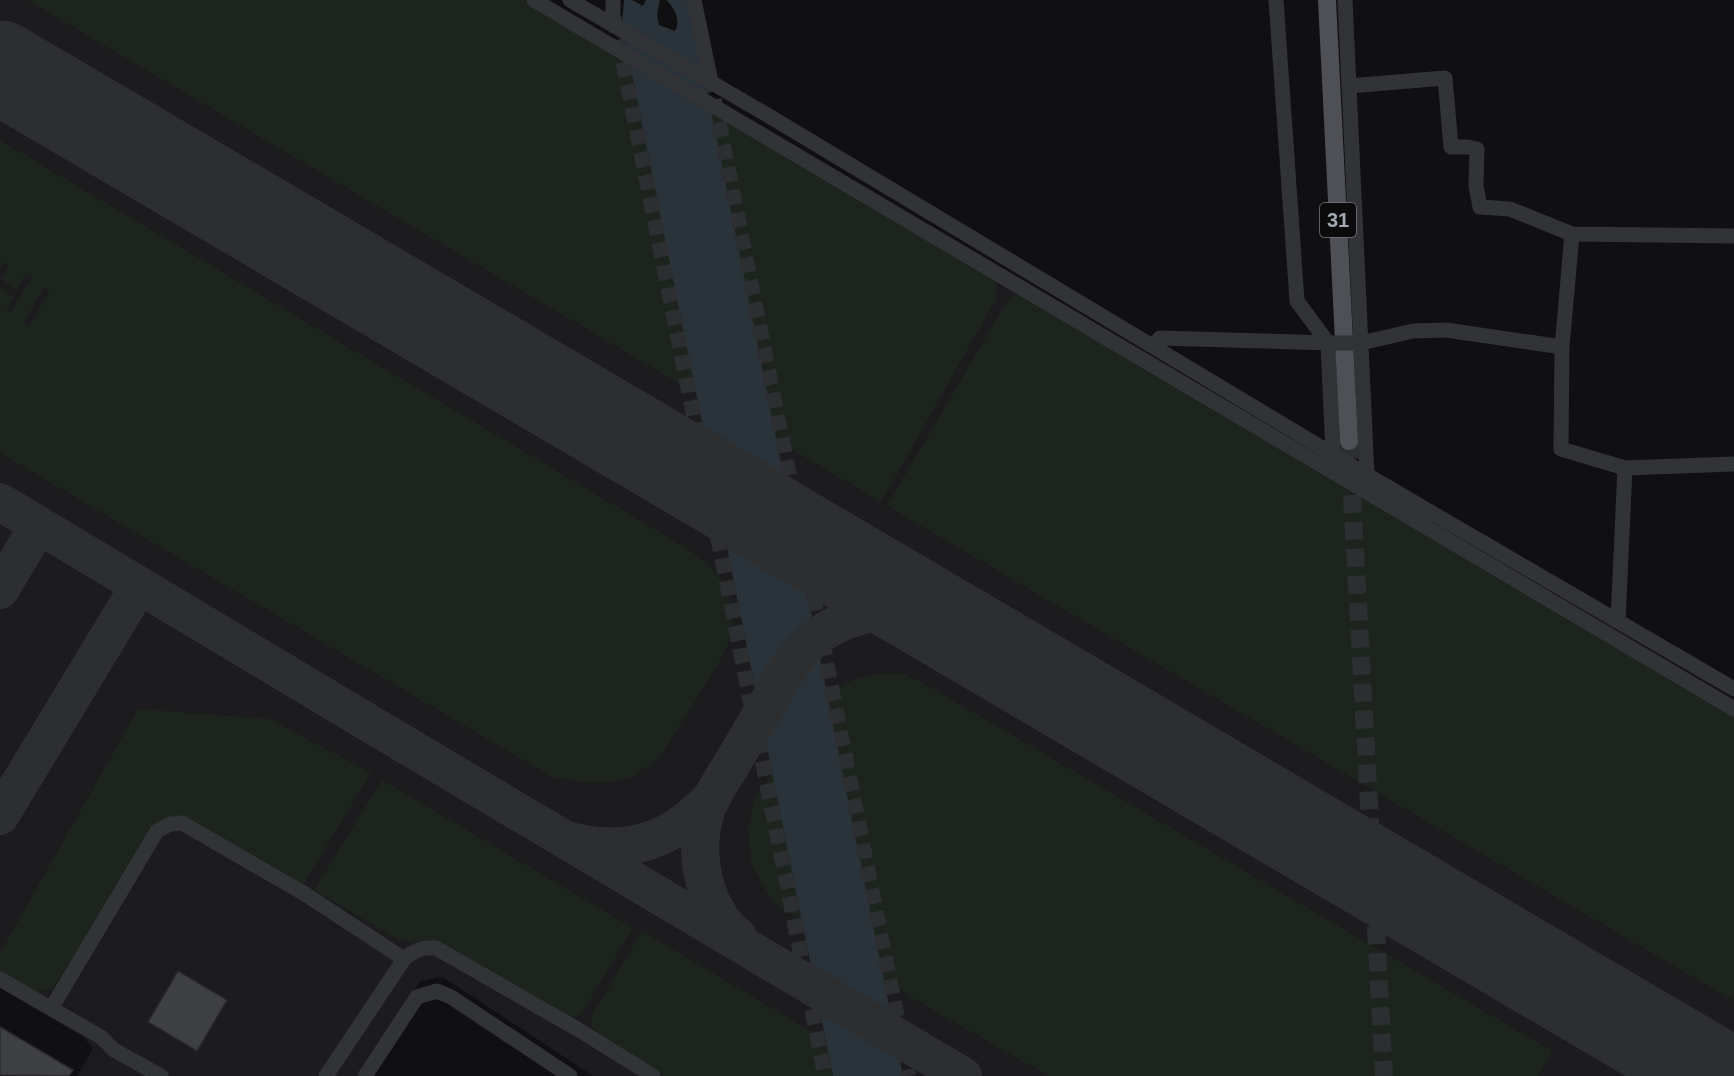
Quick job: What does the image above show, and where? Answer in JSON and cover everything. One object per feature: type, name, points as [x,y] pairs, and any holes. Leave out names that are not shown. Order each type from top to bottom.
[{"type":"main road","name":"31","points":[[1327,0],[1349,441]]},
{"type":"street","points":[[534,0],[1734,709]]},
{"type":"street","points":[[570,0],[1367,475],[1734,689]]},
{"type":"street","points":[[694,0],[710,77]]},
{"type":"street","points":[[1276,0],[1297,301],[1330,343],[1333,454]]},
{"type":"street","points":[[1345,0],[1359,343],[1367,475]]},
{"type":"street","points":[[1349,87],[1445,78],[1451,147],[1476,149],[1476,186],[1480,207],[1510,209],[1572,234],[1734,236]]},
{"type":"street","points":[[1572,234],[1563,347],[1561,449],[1624,468],[1734,464]]},
{"type":"street","points":[[1153,346],[1160,338],[1359,343],[1413,331],[1446,330],[1563,347]]},
{"type":"street","points":[[1618,621],[1624,468]]},
{"type":"street","points":[[51,1007],[157,831],[176,822],[182,823],[305,894],[404,959]]},
{"type":"street","points":[[326,1076],[404,959],[414,950],[436,948],[579,1030],[653,1076]]},
{"type":"street","points":[[0,979],[101,1037],[114,1050],[161,1076]]},
{"type":"street","points":[[365,1076],[417,997],[437,991],[451,997],[570,1076]]},
{"type":"shaded area","points":[[0,0],[547,0],[1734,699],[1734,1076],[593,1076],[443,977],[420,981],[358,1076],[77,1076],[93,1048],[83,1037],[0,988]]},
{"type":"shaded area","points":[[27,0],[524,0],[988,272],[997,283],[996,299],[881,502]]},
{"type":"shaded area","points":[[624,0],[632,0],[643,6],[646,0],[660,0],[657,14],[659,25],[675,31],[676,14],[666,0],[689,0],[903,1076],[833,1076],[622,24]]},
{"type":"shaded area","points":[[0,140],[688,549],[709,565],[728,587],[732,610],[732,635],[720,661],[660,757],[633,776],[606,783],[552,777],[0,453],[0,288],[14,297],[6,310],[10,313],[32,278],[25,275],[17,289],[1,279],[9,266],[3,262],[0,267]],"holes":[[[44,287],[50,291],[29,326],[24,322]]]},
{"type":"shaded area","points":[[1021,294],[1734,713],[1734,1001],[887,506],[1007,301]]},
{"type":"shaded area","points":[[885,673],[905,674],[925,684],[1552,1051],[1538,1076],[1049,1076],[917,1001],[773,902],[751,864],[748,829],[754,800],[824,700],[841,686],[862,677]]},
{"type":"shaded area","points":[[138,709],[270,719],[371,773],[303,885],[184,818],[155,828],[111,892],[103,913],[57,981],[51,989],[35,993],[0,971],[0,953]]},
{"type":"shaded area","points":[[382,780],[633,928],[582,1013],[568,1017],[438,942],[408,942],[397,939],[314,890]]},
{"type":"shaded area","points":[[642,931],[886,1076],[665,1076],[656,1072],[598,1033],[592,1025],[591,1017]]},
{"type":"building","points":[[178,971],[227,1000],[197,1051],[148,1022]]},
{"type":"building","points":[[0,1027],[73,1070],[69,1076],[0,1075]]},
{"type":"taxiway","points":[[0,76],[28,84],[52,98]]},
{"type":"taxiway","points":[[0,502],[963,1076]]},
{"type":"taxiway","points":[[0,590],[39,525]]},
{"type":"taxiway","points":[[0,816],[139,586]]},
{"type":"taxiway","points":[[791,664],[823,632],[847,620],[874,613],[888,611],[914,613],[957,630]]},
{"type":"taxiway","points":[[738,937],[726,925],[709,897],[701,864],[702,830],[705,814],[715,792],[787,670]]},
{"type":"taxiway","points":[[575,842],[614,847],[649,841],[681,824],[711,798]]},
{"type":"taxiway","points":[[1619,1019],[1648,1044],[1660,1059],[1669,1076]]},
{"type":"runway","points":[[0,67],[1717,1076]]},
{"type":"tunnel","points":[[614,17],[825,1076]]},
{"type":"tunnel","points":[[710,77],[909,1076]]},
{"type":"tunnel","points":[[1349,441],[1384,1076]]}]
